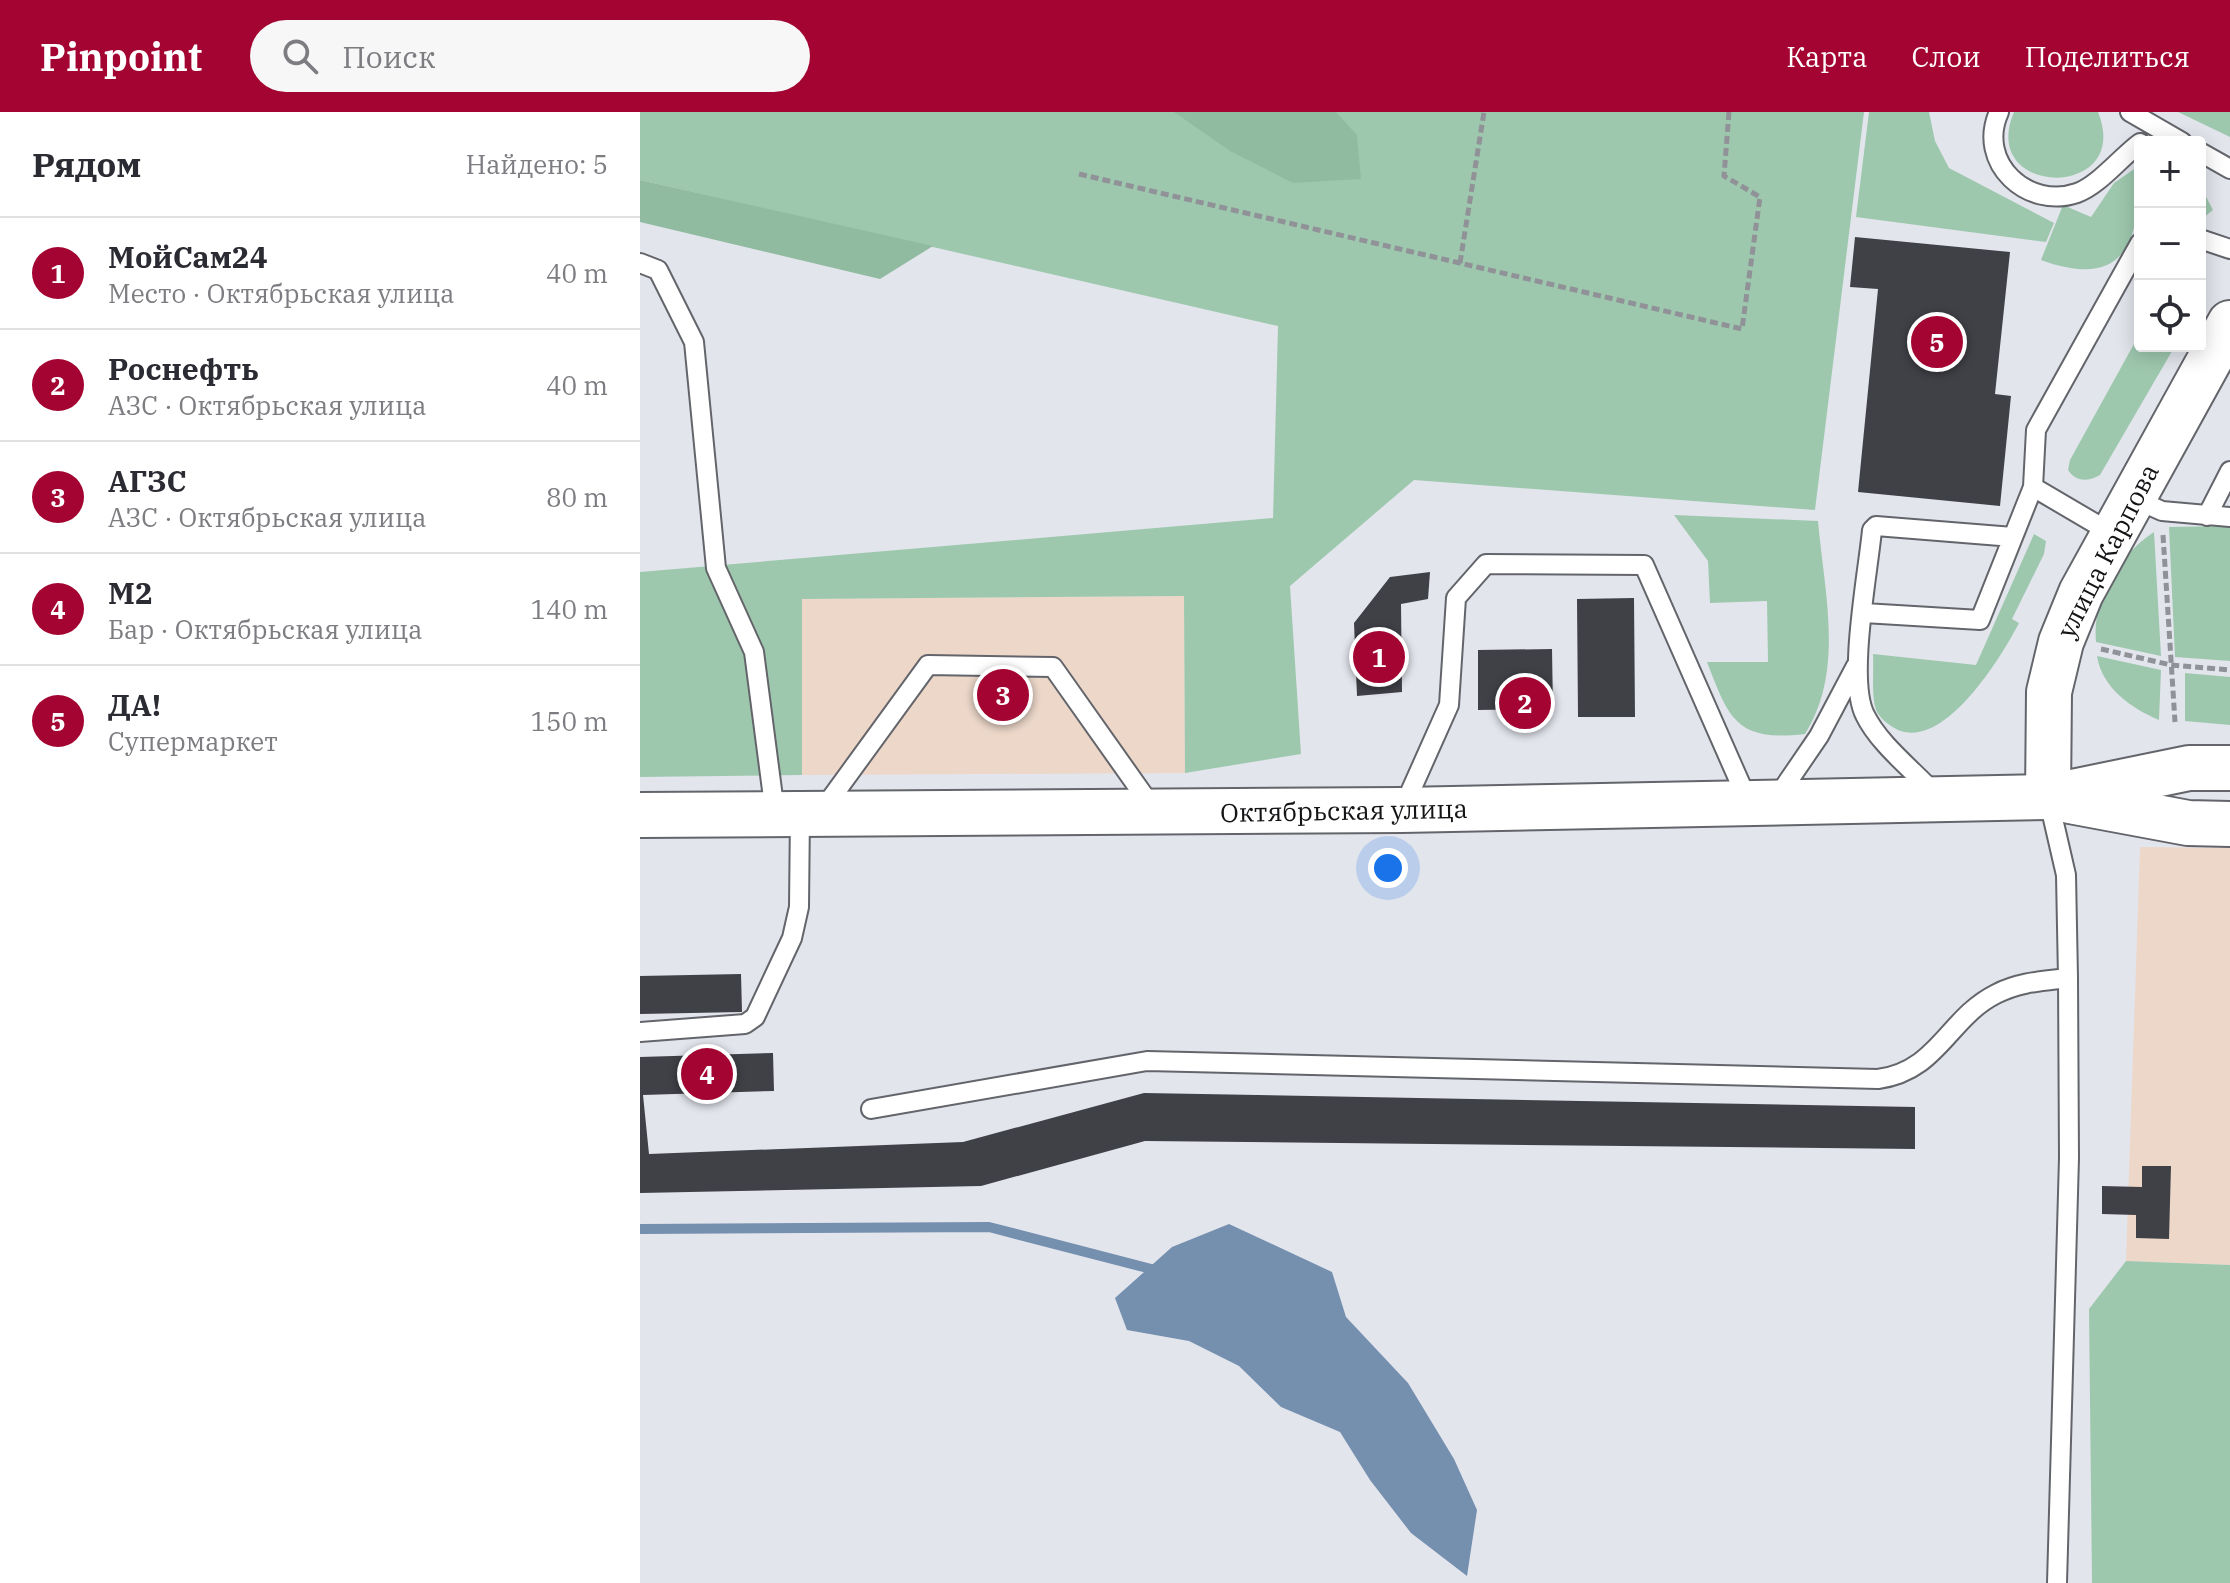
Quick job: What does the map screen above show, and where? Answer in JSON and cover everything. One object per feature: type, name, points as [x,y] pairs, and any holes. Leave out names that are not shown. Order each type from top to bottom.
[{"type":"main road","name":"улица Карпова","points":[[2048,797],[2049,692],[2061,642],[2081,593],[2136,514],[2230,323]]},
{"type":"main road","name":"Октябрьская улица","points":[[640,815],[1402,810],[2048,797],[2189,768],[2230,768]]},
{"type":"main road","name":"Октябрьская улица","points":[[2048,797],[2188,823],[2230,824]]},
{"type":"lane","points":[[1999,112],[1991,142],[1997,162],[2017,181],[2045,194],[2061,196],[2087,188],[2134,147]]},
{"type":"lane","points":[[2130,112],[2171,136]]},
{"type":"lane","points":[[2149,136],[2159,129]]},
{"type":"lane","points":[[2206,155],[2230,169]]},
{"type":"lane","points":[[2206,241],[2230,249]]},
{"type":"lane","points":[[1864,613],[1978,622],[2033,487],[2036,430],[2134,254]]},
{"type":"lane","points":[[640,263],[658,270],[694,342],[716,568],[754,652],[798,813],[799,907],[792,938],[755,1017],[745,1024],[640,1032]]},
{"type":"lane","points":[[2207,516],[2230,471]]},
{"type":"lane","points":[[2033,487],[2136,514],[2230,517]]},
{"type":"lane","points":[[1940,799],[1867,719],[1858,691],[1874,527],[2013,537]]},
{"type":"lane","points":[[1402,810],[1449,705],[1456,598],[1486,564],[1644,565],[1761,803],[1819,736],[1859,660]]},
{"type":"lane","points":[[798,813],[928,665],[1053,667],[1156,813]]},
{"type":"lane","points":[[2048,797],[2066,875],[2068,978],[2069,1158],[2057,1583]]},
{"type":"lane","points":[[871,1109],[1147,1061],[1878,1079],[1902,1076],[1925,1060],[1970,1012],[1993,995],[2019,984],[2068,978]]},
{"type":"path","points":[[1460,263],[1484,112]]},
{"type":"path","points":[[1079,174],[1742,329],[1760,197],[1724,176],[1729,112]]},
{"type":"path","points":[[2136,514],[2171,665],[2175,722]]},
{"type":"path","points":[[2096,648],[2171,665],[2230,670]]},
{"type":"shaded area","points":[[1184,596],[1185,773],[802,775],[801,599]]},
{"type":"shaded area","points":[[2140,847],[2230,848],[2230,1265],[2126,1261]]},
{"type":"green space","points":[[640,112],[1864,112],[1815,510],[1414,480],[1290,586],[1301,754],[1185,773],[1184,596],[802,599],[802,775],[640,777],[640,572],[1273,518],[1278,326],[640,180]]},
{"type":"green space","points":[[1174,112],[1336,112],[1357,135],[1361,179],[1293,183],[1230,151]]},
{"type":"green space","points":[[1869,112],[1929,112],[1935,141],[1949,168],[2054,223],[2046,242],[1856,217]]},
{"type":"green space","points":[[2014,112],[2098,112],[2103,141],[2095,162],[2077,174],[2056,178],[2034,173],[2017,161],[2008,140]]},
{"type":"green space","points":[[2178,112],[2230,112],[2230,137]]},
{"type":"green space","points":[[2134,169],[2134,225],[2122,253],[2110,264],[2092,269],[2070,268],[2041,260],[2063,205],[2091,217],[2114,183]]},
{"type":"green space","points":[[640,180],[933,246],[880,279],[640,222]]},
{"type":"green space","points":[[2206,197],[2213,210],[2206,216]]},
{"type":"green space","points":[[2134,344],[2134,352],[2172,352],[2100,475],[2087,480],[2078,479],[2068,470],[2070,460]]},
{"type":"green space","points":[[1674,515],[1818,521],[1829,630],[1828,657],[1825,684],[1805,734],[1782,736],[1749,730],[1729,712],[1707,662],[1768,662],[1767,601],[1710,603],[1708,561]]},
{"type":"green space","points":[[2230,526],[2230,661],[2175,657],[2169,527]]},
{"type":"green space","points":[[2154,532],[2161,656],[2096,642],[2098,609],[2110,579],[2130,553]]},
{"type":"green space","points":[[2034,534],[2046,541],[2044,554],[2012,619],[2019,623],[1986,677],[1952,714],[1934,726],[1916,732],[1898,730],[1889,724],[1874,704],[1873,654],[1976,665]]},
{"type":"green space","points":[[2097,656],[2161,670],[2159,720],[2119,696],[2105,678]]},
{"type":"green space","points":[[2185,673],[2230,677],[2230,725],[2185,721]]},
{"type":"green space","points":[[2126,1261],[2230,1265],[2230,1583],[2092,1583],[2089,1309]]},
{"type":"water","points":[[1229,1224],[1332,1272],[1346,1317],[1408,1383],[1454,1459],[1477,1510],[1467,1576],[1411,1533],[1370,1480],[1340,1432],[1281,1407],[1239,1366],[1189,1341],[1127,1330],[1115,1298],[1172,1247]]},
{"type":"building","points":[[1855,237],[2010,252],[1995,394],[2011,396],[2000,506],[1858,492],[1878,289],[1850,287]]},
{"type":"building","points":[[1430,572],[1428,599],[1401,604],[1402,692],[1357,696],[1354,623],[1390,577]]},
{"type":"building","points":[[1634,598],[1635,717],[1578,717],[1577,599]]},
{"type":"building","points":[[1552,649],[1553,709],[1478,710],[1478,650]]},
{"type":"building","points":[[741,974],[742,1012],[640,1014],[640,976]]},
{"type":"building","points":[[773,1053],[774,1091],[643,1095],[649,1154],[963,1142],[1144,1093],[1915,1107],[1915,1149],[1145,1141],[981,1186],[640,1193],[640,1057]]},
{"type":"building","points":[[2142,1166],[2171,1166],[2169,1239],[2136,1238],[2136,1215],[2102,1214],[2102,1186],[2142,1187]]},
{"type":"waterway","points":[[640,1229],[989,1227],[1159,1271]]},
{"type":"place","name":"ДА!","points":[[1937,342]]},
{"type":"place","name":"МойСам24","points":[[1379,657]]},
{"type":"place","name":"АГЗС","points":[[1003,695]]},
{"type":"place","name":"Роснефть","points":[[1525,703]]},
{"type":"place","name":"М2","points":[[707,1074]]}]
